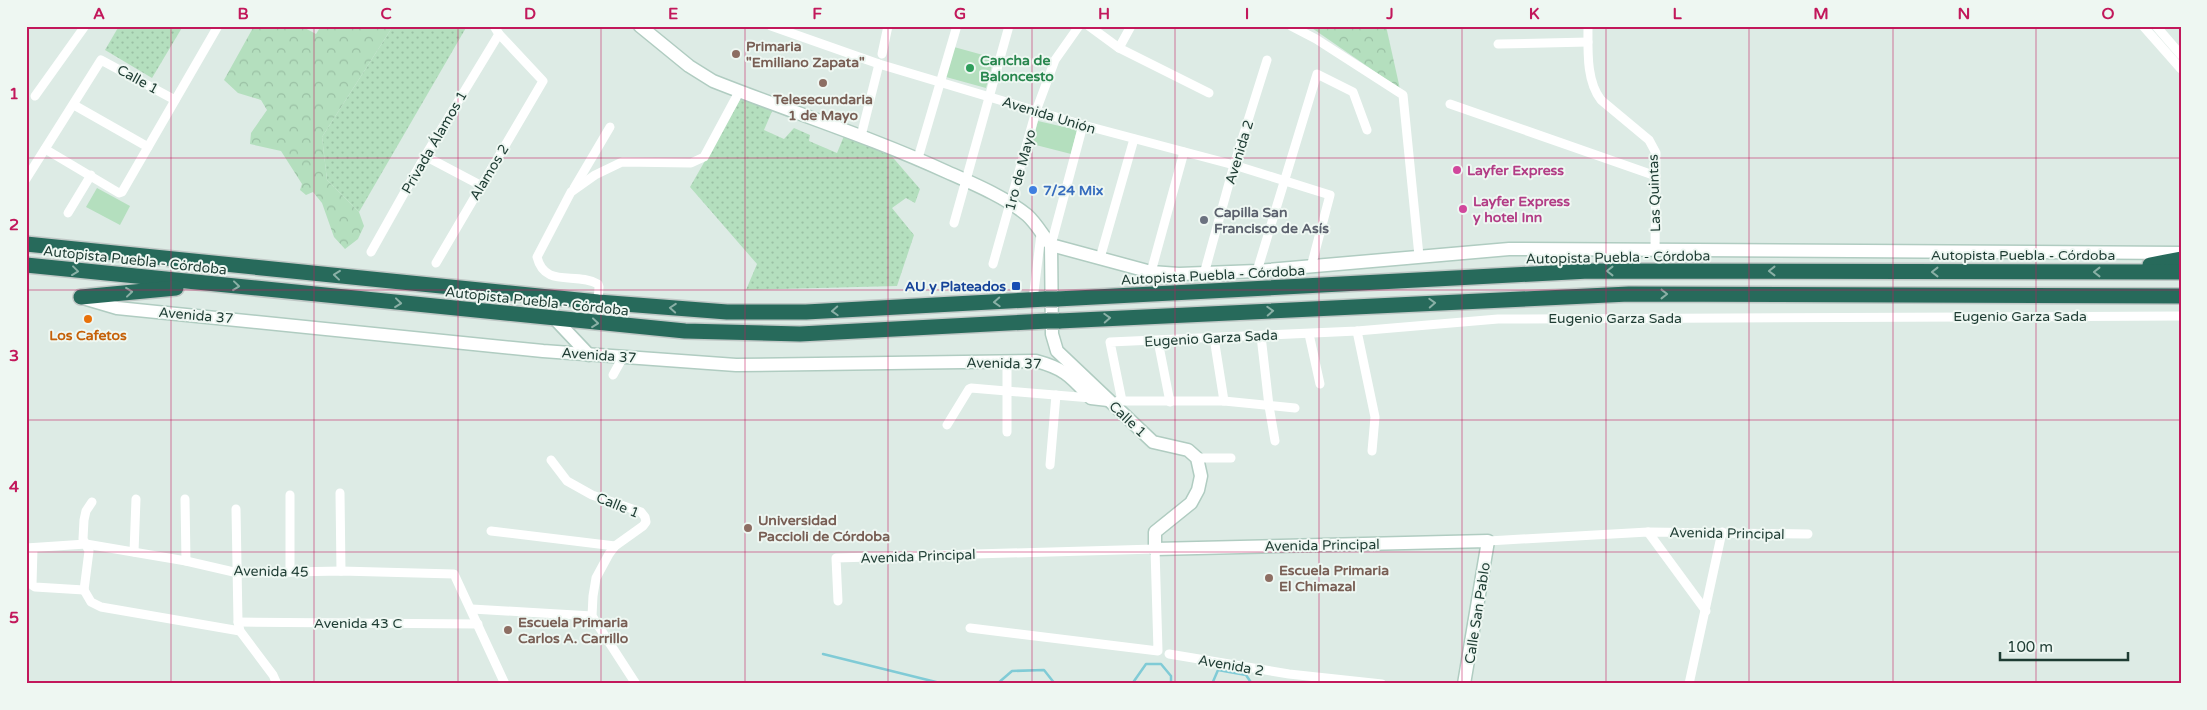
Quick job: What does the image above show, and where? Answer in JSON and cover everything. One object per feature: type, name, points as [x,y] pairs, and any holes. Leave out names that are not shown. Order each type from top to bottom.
[{"type":"highway","name":"Autopista Puebla - Córdoba","points":[[26,244],[598,302],[727,312],[796,312],[1589,271],[2181,272]]},
{"type":"highway","points":[[2118,272],[2181,260]]},
{"type":"highway","name":"Autopista Puebla - Córdoba","points":[[26,265],[555,319],[685,331],[744,334],[870,331],[1629,294],[2181,296]]},
{"type":"highway","points":[[81,297],[215,284]]},
{"type":"street","points":[[35,96],[85,26]]},
{"type":"street","points":[[45,149],[119,193],[122,192],[218,26]]},
{"type":"street","points":[[640,26],[700,74],[739,92],[918,158],[1011,204],[1035,223],[1041,234],[1051,245],[1150,272],[1204,274],[1257,271],[1509,249],[2181,253]]},
{"type":"street","name":"Avenida Unión","points":[[771,26],[790,29],[879,64],[988,97],[1330,195],[1311,266]]},
{"type":"street","points":[[882,54],[888,26]]},
{"type":"street","points":[[954,223],[1009,26]]},
{"type":"street","name":"1ro de Mayo","points":[[993,264],[1036,111],[1055,60],[1079,26]]},
{"type":"street","points":[[1089,26],[1119,48],[1209,93]]},
{"type":"street","points":[[1119,48],[1131,26]]},
{"type":"street","points":[[1291,26],[1403,95],[1419,256]]},
{"type":"street","name":"Las Quintas","points":[[1588,26],[1592,83],[1596,93],[1649,140],[1656,153],[1655,250]]},
{"type":"street","points":[[2143,26],[2181,55]]},
{"type":"street","points":[[2156,26],[2161,39],[2181,69]]},
{"type":"street","points":[[918,158],[956,29]]},
{"type":"street","name":"Alamos 2","points":[[436,263],[543,81],[496,30]]},
{"type":"street","name":"Privada Álamos 1","points":[[371,252],[496,30]]},
{"type":"street","points":[[1498,44],[1588,42]]},
{"type":"street","name":"Calle 1","points":[[74,105],[101,60],[175,100]]},
{"type":"street","name":"Avenida 2","points":[[1204,274],[1234,166],[1267,60]]},
{"type":"street","points":[[861,136],[879,64]]},
{"type":"street","points":[[1257,271],[1283,180],[1317,74],[1352,92],[1367,130]]},
{"type":"street","points":[[571,192],[595,175],[622,162],[692,163],[698,161],[704,157],[739,92]]},
{"type":"street","points":[[1450,104],[1656,176]]},
{"type":"street","points":[[26,179],[74,105],[148,147]]},
{"type":"street","points":[[1051,245],[1083,125]]},
{"type":"street","points":[[598,302],[598,284],[548,275],[540,266],[537,257],[571,192],[610,126]]},
{"type":"street","points":[[1100,258],[1134,139]]},
{"type":"street","points":[[1150,272],[1184,152]]},
{"type":"street","points":[[425,156],[480,186]]},
{"type":"street","points":[[68,213],[91,175]]},
{"type":"street","points":[[1041,234],[1045,299]]},
{"type":"street","name":"Calle 1","points":[[1051,245],[1053,343],[1057,351],[1153,442],[1192,454]]},
{"type":"street","name":"Avenida 37","points":[[81,297],[116,308],[589,355],[736,366],[1036,361],[1053,365],[1067,372],[1091,398]]},
{"type":"street","name":"Eugenio Garza Sada","points":[[1122,401],[1110,342],[1309,334],[1498,319],[2181,316]]},
{"type":"street","points":[[555,319],[589,355]]},
{"type":"street","points":[[1357,331],[1375,417],[1372,451]]},
{"type":"street","points":[[1309,334],[1320,384]]},
{"type":"street","points":[[1261,336],[1275,441]]},
{"type":"street","points":[[1214,338],[1224,401]]},
{"type":"street","points":[[1158,341],[1170,402]]},
{"type":"street","points":[[613,375],[623,357]]},
{"type":"street","points":[[1006,432],[1007,362]]},
{"type":"street","points":[[947,425],[968,389],[1122,401],[1224,401],[1295,408]]},
{"type":"street","points":[[1050,465],[1056,395]]},
{"type":"street","points":[[970,628],[1158,651],[1156,532],[1191,503],[1198,490],[1201,476],[1192,454],[1231,458]]},
{"type":"street","name":"Calle 1","points":[[551,460],[567,481],[592,495],[641,512],[645,516],[646,522],[643,526],[615,546],[596,578],[592,616]]},
{"type":"street","points":[[340,493],[341,571]]},
{"type":"street","points":[[290,495],[290,572]]},
{"type":"street","points":[[134,552],[136,499]]},
{"type":"street","points":[[186,499],[186,561]]},
{"type":"street","points":[[30,548],[32,585],[35,588],[84,590],[89,551],[83,539],[84,520],[86,511],[92,502]]},
{"type":"street","points":[[236,509],[239,626],[274,675],[277,684]]},
{"type":"street","points":[[491,532],[615,546]]},
{"type":"street","points":[[1648,532],[1706,611]]},
{"type":"street","name":"Avenida Principal","points":[[838,601],[836,558],[1488,542],[1648,532],[1808,534]]},
{"type":"street","points":[[1689,684],[1722,532]]},
{"type":"street","name":"Calle San Pablo","points":[[1468,682],[1488,542]]},
{"type":"street","name":"Avenida 45","points":[[30,548],[86,544],[186,561],[238,573],[341,571],[454,574],[472,609]]},
{"type":"street","name":"Avenida 43 C","points":[[84,590],[91,602],[101,607],[239,626],[478,624]]},
{"type":"street","points":[[505,684],[472,609],[592,616],[636,684]]},
{"type":"street","name":"Avenida 2","points":[[1169,654],[1289,674],[1382,684]]},
{"type":"green space","points":[[119,26],[183,26],[152,78],[105,50]]},
{"type":"green space","points":[[254,26],[301,26],[316,34],[321,26],[393,26],[322,137],[327,180],[359,212],[364,226],[358,239],[345,249],[334,237],[322,203],[313,192],[306,195],[300,190],[302,184],[281,151],[250,144],[251,133],[267,110],[261,100],[238,93],[224,80]]},
{"type":"green space","points":[[393,26],[467,26],[359,212],[327,180],[322,137]]},
{"type":"green space","points":[[1309,26],[1386,26],[1400,89]]},
{"type":"green space","name":"Cancha de Baloncesto","points":[[954,47],[994,58],[986,88],[946,77]]},
{"type":"green space","points":[[741,98],[773,109],[764,130],[784,139],[794,128],[810,135],[809,141],[837,153],[844,136],[889,153],[920,189],[915,203],[906,198],[892,208],[914,235],[897,286],[746,290],[757,264],[690,187]]},
{"type":"green space","points":[[1038,121],[1077,130],[1071,154],[1032,144]]},
{"type":"green space","points":[[97,188],[130,206],[120,225],[86,207]]},
{"type":"waterway","points":[[823,654],[944,684]]},
{"type":"waterway","points":[[1132,684],[1146,664],[1161,664],[1171,676],[1171,684]]},
{"type":"waterway","points":[[997,684],[1012,671],[1044,670],[1055,684]]},
{"type":"waterway","points":[[1212,684],[1218,670],[1246,675],[1252,684]]},
{"type":"place","name":"Primaria \"Emiliano Zapata\"","points":[[736,54]]},
{"type":"place","name":"Cancha de Baloncesto","points":[[970,68]]},
{"type":"place","name":"Telesecundaria 1 de Mayo","points":[[823,83]]},
{"type":"place","name":"Layfer Express","points":[[1457,170]]},
{"type":"place","name":"7/24 Mix","points":[[1033,190]]},
{"type":"place","name":"Layfer Express y hotel Inn","points":[[1463,209]]},
{"type":"place","name":"Capilla San Francisco de Asís","points":[[1204,220]]},
{"type":"place","name":"AU y Plateados","points":[[1016,286]]},
{"type":"place","name":"Los Cafetos","points":[[88,319]]},
{"type":"place","name":"Universidad Paccioli de Córdoba","points":[[748,528]]},
{"type":"place","name":"Escuela Primaria El Chimazal","points":[[1269,578]]},
{"type":"place","name":"Escuela Primaria Carlos A. Carrillo","points":[[508,630]]}]
